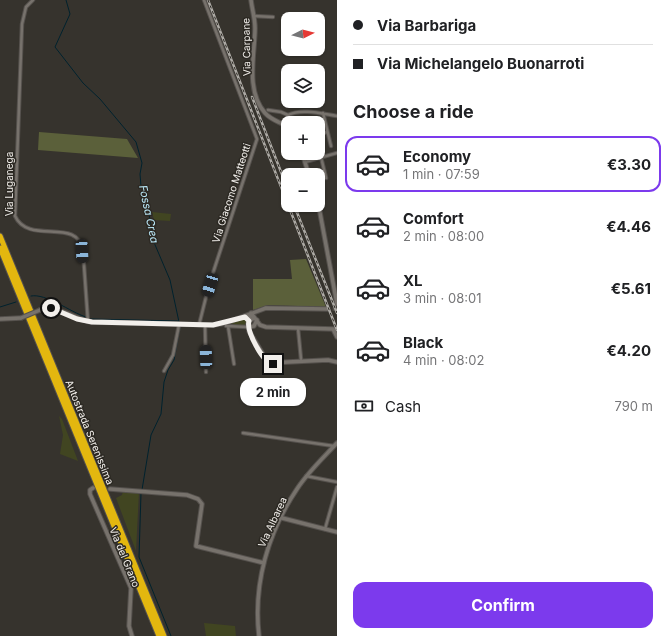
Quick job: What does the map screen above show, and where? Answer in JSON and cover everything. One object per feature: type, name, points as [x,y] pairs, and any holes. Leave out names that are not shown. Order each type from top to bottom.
[{"type":"highway","name":"Autostrada Serenissima","points":[[0,236],[164,636]]},
{"type":"highway","name":"Autostrada Serenissima","points":[[0,248],[159,636]]},
{"type":"street","name":"Via Luganega","points":[[33,0],[26,7],[22,24],[15,216],[18,223],[28,230],[70,234],[79,240],[82,246],[88,322]]},
{"type":"street","name":"Via Giacomo Matteotti","points":[[199,325],[212,278],[257,139],[204,0]]},
{"type":"street","name":"Via Carpane","points":[[251,0],[254,16],[252,61],[256,95],[266,114],[272,120],[281,124]]},
{"type":"street","points":[[254,16],[273,17]]},
{"type":"street","points":[[268,110],[281,112],[288,115],[299,112],[322,113],[337,116]]},
{"type":"street","points":[[322,113],[331,146]]},
{"type":"street","points":[[325,156],[337,153]]},
{"type":"street","points":[[307,168],[305,162],[311,160]]},
{"type":"street","points":[[322,160],[326,178]]},
{"type":"street","points":[[320,212],[337,304]]},
{"type":"street","points":[[0,319],[21,318],[40,310],[55,309],[88,322],[220,325],[261,309],[273,307],[327,309]]},
{"type":"street","points":[[234,364],[227,326],[254,326],[261,309]]},
{"type":"street","points":[[251,313],[260,325],[266,327],[333,329],[337,337]]},
{"type":"street","points":[[251,313],[248,327],[262,356],[268,363],[328,360],[337,362]]},
{"type":"street","points":[[242,316],[249,321]]},
{"type":"street","points":[[249,321],[254,318],[257,319]]},
{"type":"street","points":[[164,371],[173,355],[179,324]]},
{"type":"street","points":[[205,325],[206,372]]},
{"type":"street","points":[[298,328],[301,359]]},
{"type":"street","points":[[243,433],[336,445]]},
{"type":"street","name":"Via Albarea","points":[[259,636],[258,594],[270,539],[294,493],[306,476],[336,445]]},
{"type":"street","points":[[306,476],[337,482]]},
{"type":"street","points":[[325,529],[337,487]]},
{"type":"street","name":"Via del Grano","points":[[93,488],[90,490],[90,494],[131,588],[129,626],[132,636]]},
{"type":"street","points":[[110,489],[187,495],[193,497],[202,504],[196,546],[264,563]]},
{"type":"street","points":[[282,518],[337,532]]},
{"type":"green space","points":[[39,132],[127,139],[138,158],[38,150]]},
{"type":"green space","points":[[152,212],[171,214],[170,221],[154,220]]},
{"type":"green space","points":[[306,259],[326,307],[268,305],[253,310],[253,279],[292,279],[290,260]]},
{"type":"green space","points":[[244,318],[248,321],[244,326],[226,325]]},
{"type":"green space","points":[[59,416],[62,419],[78,461],[60,454],[63,435]]},
{"type":"green space","points":[[123,491],[139,492],[136,551],[116,498],[122,495]]},
{"type":"green space","points":[[204,623],[235,626],[236,636],[206,636]]},
{"type":"waterway","name":"Fossa Crea","points":[[66,0],[70,14],[55,47],[83,83],[100,99],[136,142],[142,163],[140,174],[141,186],[147,201],[153,240],[170,280],[179,322]]},
{"type":"waterway","name":"Fossa Crea","points":[[31,296],[44,297],[86,317]]},
{"type":"waterway","name":"Fossa Crea","points":[[0,307],[16,302]]},
{"type":"waterway","name":"Fossa Crea","points":[[91,319],[178,321]]},
{"type":"waterway","points":[[142,490],[151,435],[161,414],[164,382],[168,370],[174,360],[180,328]]},
{"type":"waterway","points":[[141,493],[139,557],[171,636]]},
{"type":"tunnel","points":[[327,309],[337,309]]},
{"type":"railway","points":[[208,0],[337,330]]},
{"type":"railway","points":[[252,97],[281,172]]},
{"type":"railway","points":[[297,212],[337,313]]},
{"type":"route","points":[[51,308],[60,310],[77,319],[92,322],[220,325],[242,316],[247,318],[249,321],[248,326],[250,333],[262,356],[267,362],[273,364]]}]
